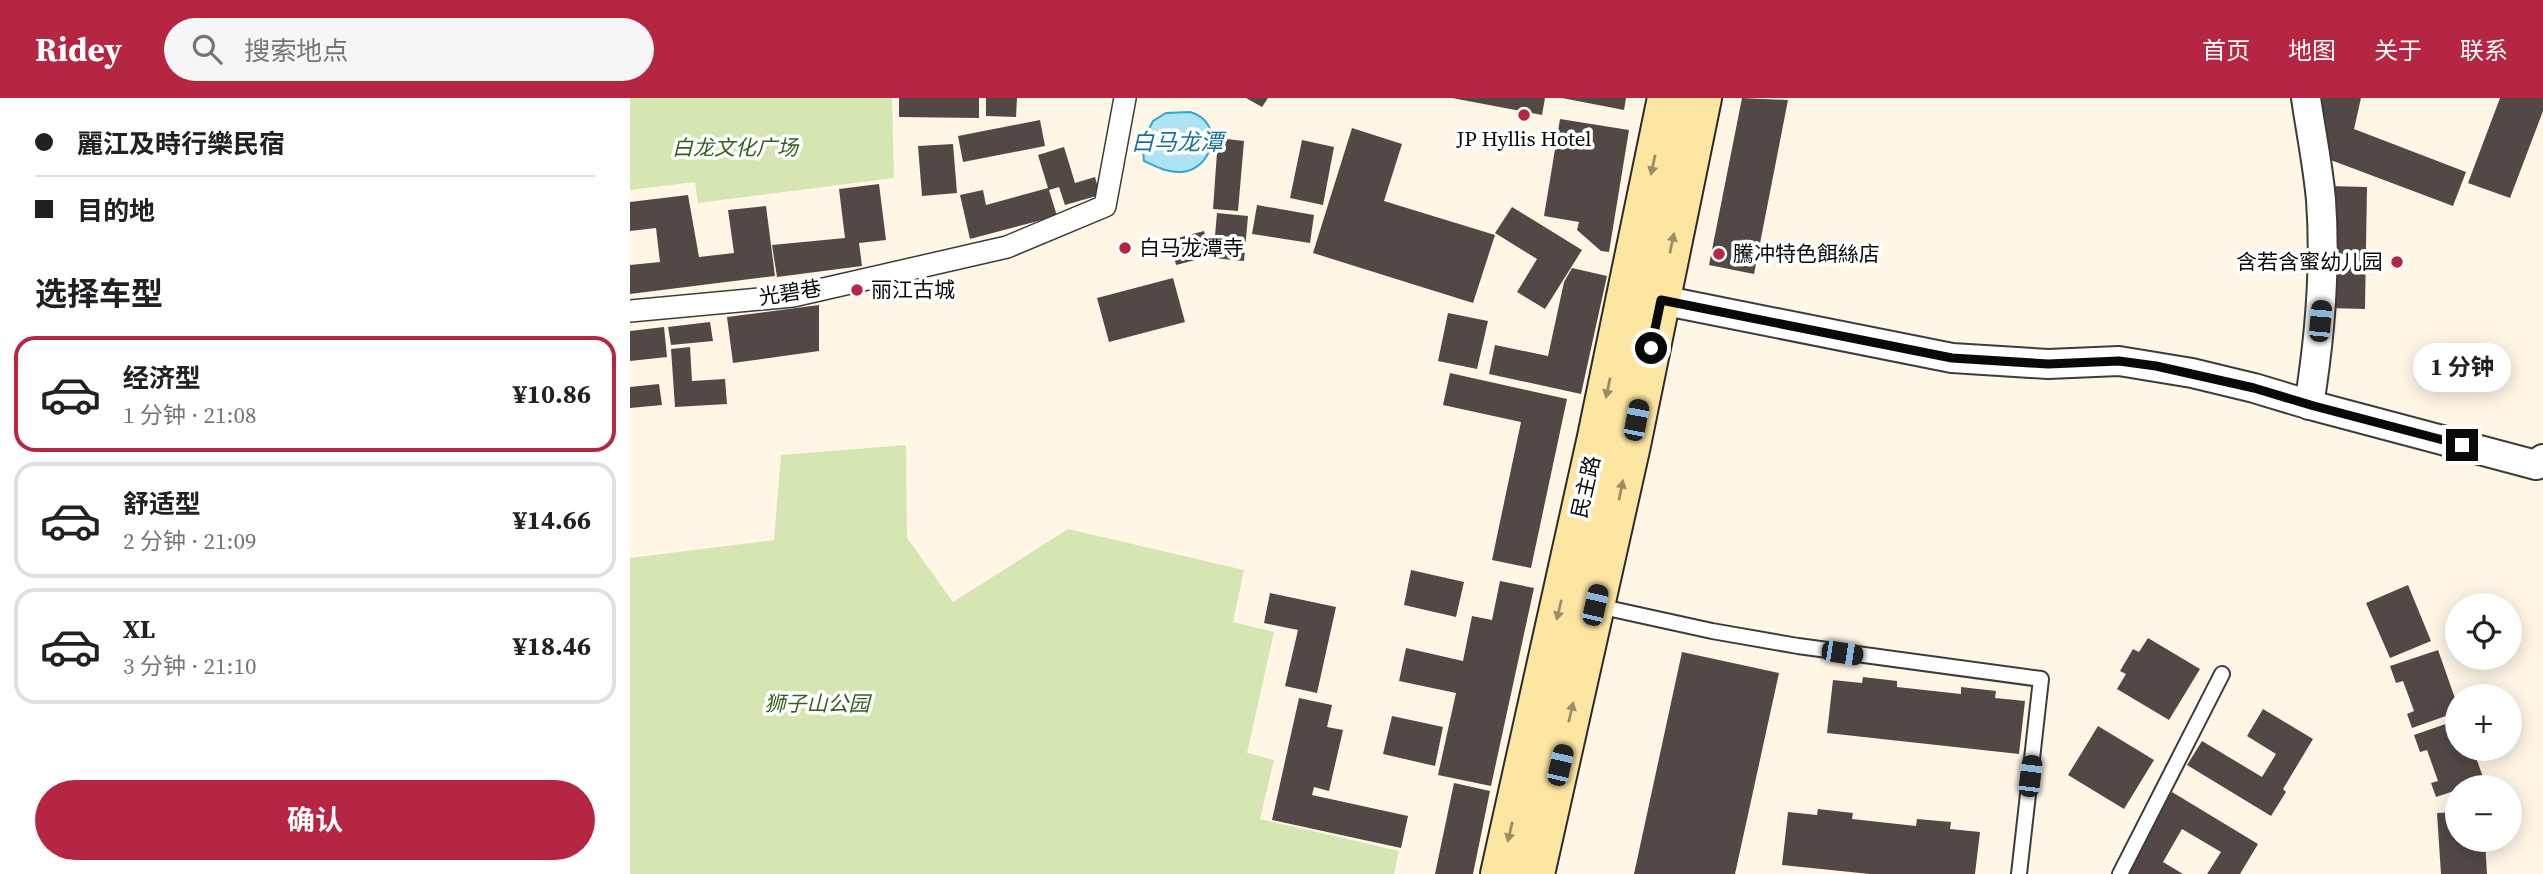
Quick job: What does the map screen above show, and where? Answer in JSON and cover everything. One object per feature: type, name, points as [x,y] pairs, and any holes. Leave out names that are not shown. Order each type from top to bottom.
[{"type":"main road","name":"民主路","points":[[1500,874],[1597,438],[1667,98]]},
{"type":"main road","name":"民主路","points":[[1535,874],[1661,300],[1702,98]]},
{"type":"street","name":"光碧巷","points":[[630,311],[793,296],[1007,247],[1105,206],[1125,98]]},
{"type":"street","points":[[2306,98],[2320,198],[2323,246],[2318,349],[2309,405]]},
{"type":"street","points":[[1661,300],[1952,358],[2048,364],[2119,361],[2156,366],[2254,388],[2536,465],[2543,459]]},
{"type":"lane","points":[[1595,605],[1712,631],[1798,646],[2041,679],[2019,874]]},
{"type":"lane","points":[[2120,874],[2222,674]]},
{"type":"green space","name":"白龙文化广场","points":[[630,98],[892,98],[894,178],[698,203],[695,182],[630,190]]},
{"type":"green space","name":"狮子山公园","points":[[906,445],[907,538],[953,602],[1068,529],[1244,570],[1233,622],[1274,632],[1247,753],[1274,760],[1260,819],[1399,851],[1394,874],[630,874],[630,558],[774,540],[781,455]]},
{"type":"water","name":"白马龙潭","points":[[1190,112],[1201,117],[1208,125],[1211,135],[1211,145],[1201,163],[1192,169],[1176,172],[1144,161],[1142,142],[1153,121],[1166,113]]},
{"type":"building","points":[[899,98],[979,98],[979,118],[899,117]]},
{"type":"building","points":[[986,98],[1017,98],[1016,117],[986,116]]},
{"type":"building","points":[[1246,98],[1268,98],[1262,107]]},
{"type":"building","points":[[1452,98],[1545,98],[1542,115]]},
{"type":"building","points":[[1562,98],[1626,98],[1624,110]]},
{"type":"building","points":[[1742,98],[1788,100],[1754,274],[1709,265]]},
{"type":"building","points":[[2321,98],[2361,98],[2354,129],[2466,172],[2453,206],[2328,159]]},
{"type":"building","points":[[2500,98],[2543,98],[2543,111],[2510,198],[2468,183]]},
{"type":"building","points":[[1560,119],[1629,130],[1609,252],[1601,251],[1577,230],[1579,222],[1544,216]]},
{"type":"building","points":[[1040,120],[1045,146],[963,162],[958,136]]},
{"type":"building","points":[[1352,128],[1402,144],[1384,201],[1495,235],[1473,303],[1313,253]]},
{"type":"building","points":[[1218,138],[1244,141],[1238,211],[1213,209]]},
{"type":"building","points":[[1302,140],[1334,147],[1323,205],[1290,198]]},
{"type":"building","points":[[953,144],[957,193],[922,196],[918,146]]},
{"type":"building","points":[[1064,147],[1075,183],[1095,177],[1100,195],[1065,205],[1059,187],[1049,190],[1057,216],[970,239],[960,195],[983,190],[986,205],[1048,188],[1038,155]]},
{"type":"building","points":[[879,184],[886,240],[859,243],[862,266],[777,277],[772,245],[845,238],[839,189]]},
{"type":"building","points":[[2329,186],[2367,187],[2365,309],[2327,308]]},
{"type":"building","points":[[688,195],[699,257],[734,253],[728,210],[766,206],[775,276],[630,294],[630,265],[660,262],[656,228],[630,231],[630,202]]},
{"type":"building","points":[[1257,205],[1314,215],[1310,243],[1252,234]]},
{"type":"building","points":[[1512,207],[1582,250],[1545,309],[1517,292],[1537,259],[1495,233]]},
{"type":"building","points":[[1217,213],[1248,216],[1244,261],[1213,258]]},
{"type":"building","points":[[1204,231],[1211,256],[1176,265],[1170,240]]},
{"type":"building","points":[[1572,268],[1607,276],[1581,394],[1489,374],[1495,345],[1548,356],[1564,282]]},
{"type":"building","points":[[1173,278],[1185,322],[1109,342],[1097,298]]},
{"type":"building","points":[[819,305],[819,351],[733,363],[727,317]]},
{"type":"building","points":[[1448,313],[1488,321],[1477,369],[1438,361]]},
{"type":"building","points":[[710,322],[713,341],[671,345],[668,327]]},
{"type":"building","points":[[664,327],[667,357],[630,361],[630,331]]},
{"type":"building","points":[[690,347],[692,381],[725,379],[727,404],[675,407],[671,349]]},
{"type":"building","points":[[1450,373],[1567,399],[1531,568],[1492,560],[1521,422],[1443,405]]},
{"type":"building","points":[[659,384],[662,405],[630,408],[630,387]]},
{"type":"building","points":[[1411,570],[1464,582],[1456,617],[1404,605]]},
{"type":"building","points":[[1500,581],[1534,588],[1491,786],[1438,775],[1456,693],[1399,681],[1406,648],[1463,661],[1472,616],[1492,620]]},
{"type":"building","points":[[2408,585],[2431,641],[2390,658],[2366,603]]},
{"type":"building","points":[[1270,593],[1336,607],[1317,693],[1285,686],[1298,630],[1264,623]]},
{"type":"building","points":[[2148,638],[2200,669],[2169,720],[2117,689],[2126,674],[2120,671],[2133,649],[2139,652]]},
{"type":"building","points":[[2438,650],[2450,684],[2445,684],[2445,716],[2412,728],[2407,714],[2414,711],[2403,681],[2396,683],[2390,666]]},
{"type":"building","points":[[1682,652],[1779,673],[1735,874],[1634,874]]},
{"type":"building","points":[[1863,677],[1897,681],[1897,687],[1961,694],[1961,687],[1996,691],[1995,698],[2025,701],[2019,754],[1827,733],[1833,680],[1862,683]]},
{"type":"building","points":[[1299,698],[1332,705],[1327,727],[1343,730],[1329,791],[1314,787],[1312,795],[1408,816],[1401,848],[1272,820]]},
{"type":"building","points":[[2263,709],[2313,739],[2283,789],[2286,792],[2271,816],[2187,765],[2202,741],[2262,777],[2276,754],[2247,736]]},
{"type":"building","points":[[1392,716],[1443,727],[1435,766],[1383,754]]},
{"type":"building","points":[[2445,724],[2445,761],[2477,761],[2482,775],[2445,775],[2445,794],[2436,797],[2431,783],[2438,781],[2427,750],[2420,752],[2414,735]]},
{"type":"building","points":[[2098,726],[2154,760],[2124,809],[2068,775]]},
{"type":"building","points":[[1454,783],[1490,791],[1473,874],[1435,874]]},
{"type":"building","points":[[2172,792],[2258,844],[2240,874],[2207,874],[2221,852],[2182,829],[2163,862],[2183,874],[2130,874],[2124,871]]},
{"type":"building","points":[[1818,809],[1853,813],[1852,819],[1916,826],[1917,819],[1951,822],[1950,829],[1980,832],[1975,874],[1870,874],[1782,865],[1788,812],[1817,815]]},
{"type":"building","points":[[2437,813],[2445,813],[2445,852],[2486,852],[2487,874],[2441,874]]},
{"type":"place","name":"JP Hyllis Hotel","points":[[1524,115]]},
{"type":"place","name":"白马龙潭寺","points":[[1125,248]]},
{"type":"place","name":"騰冲特色餌絲店","points":[[1719,254]]},
{"type":"place","name":"含若含蜜幼儿园","points":[[2397,262]]},
{"type":"place","name":"丽江古城","points":[[857,290]]},
{"type":"route","points":[[1651,348],[1661,300],[1952,358],[2048,364],[2119,361],[2156,366],[2254,388],[2462,445]]}]
